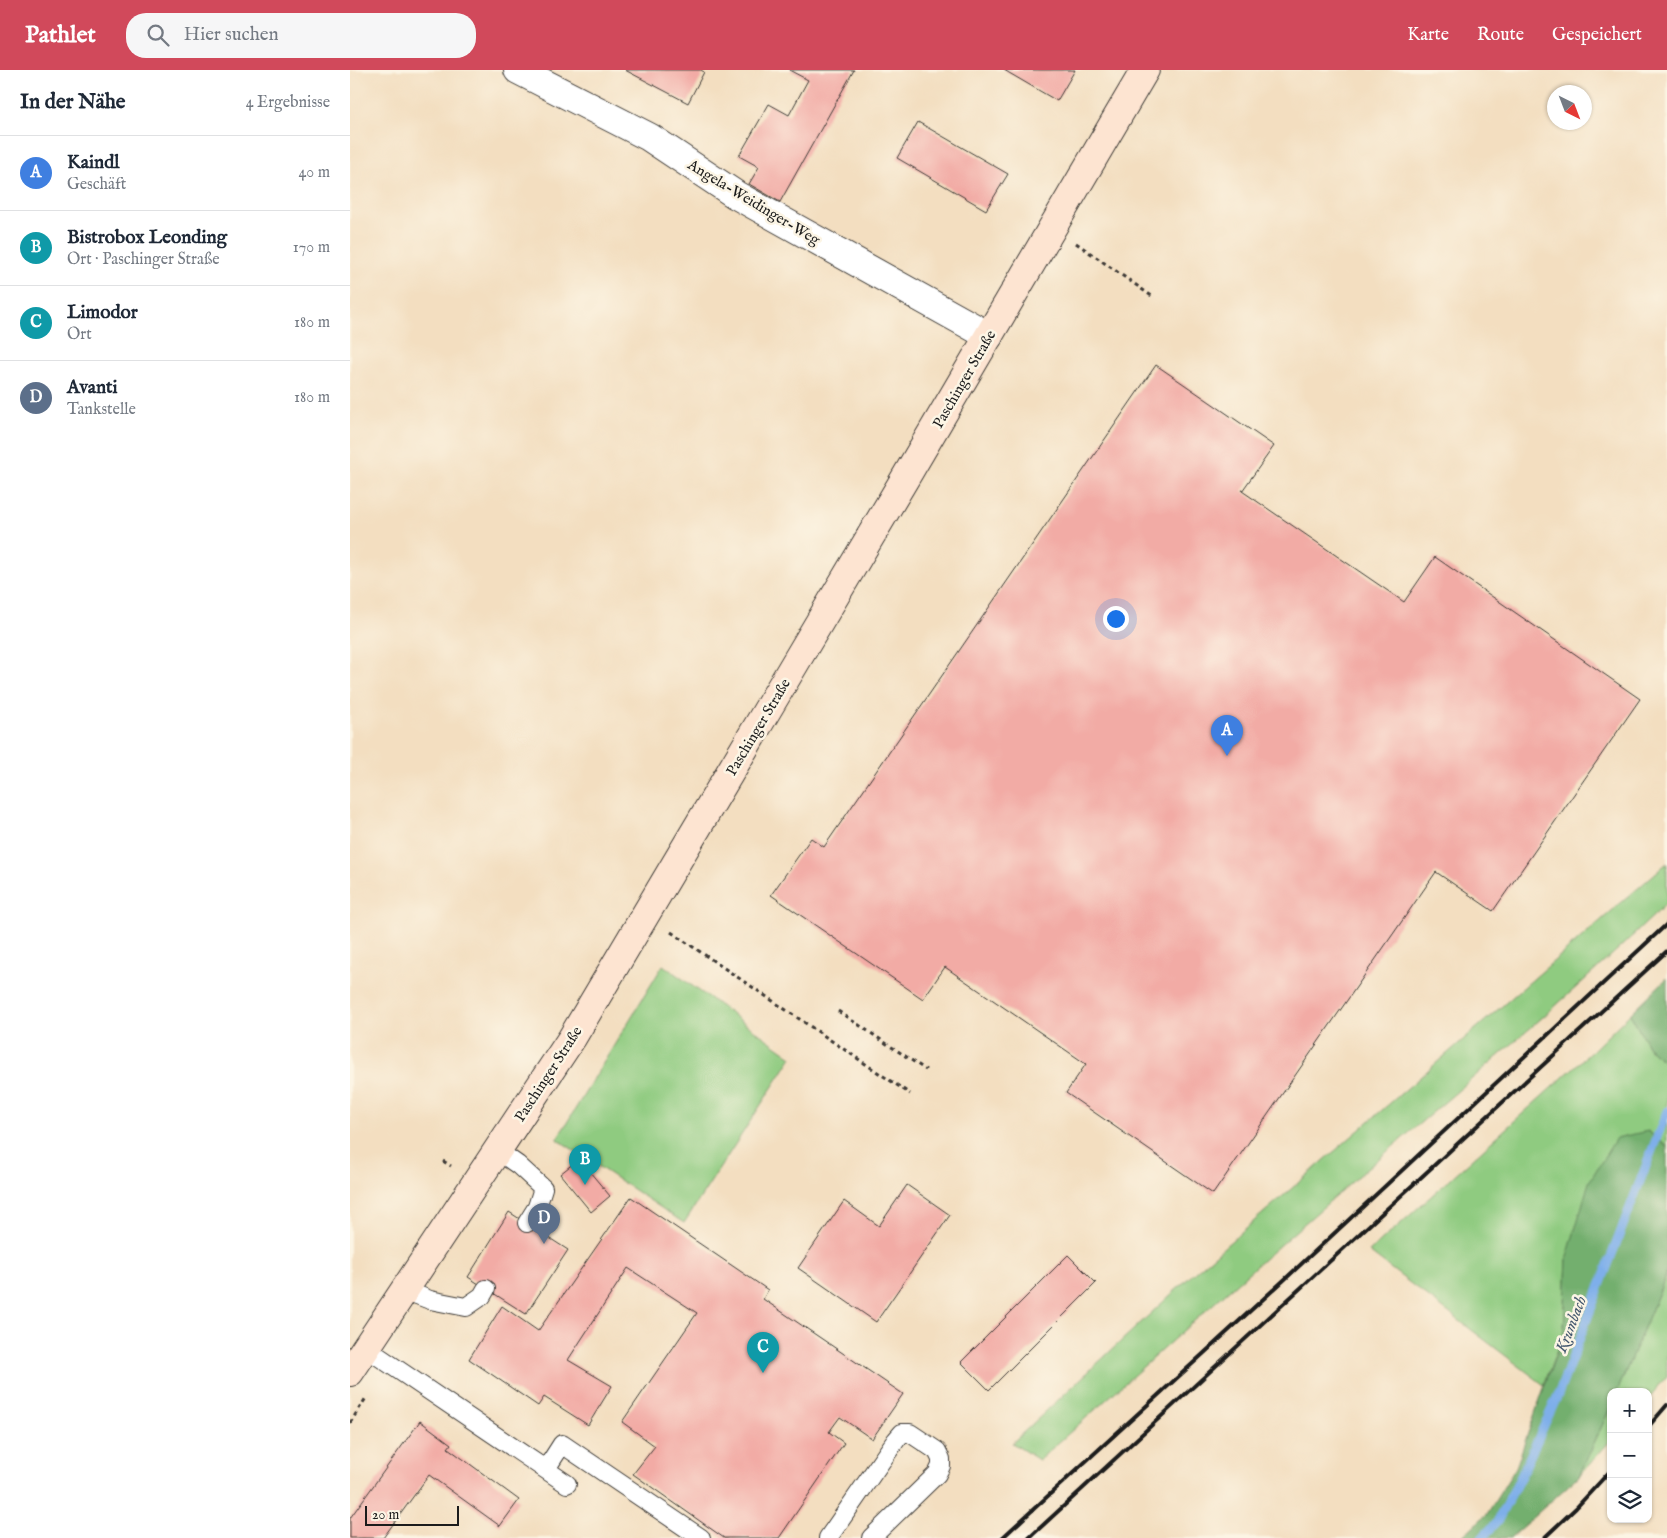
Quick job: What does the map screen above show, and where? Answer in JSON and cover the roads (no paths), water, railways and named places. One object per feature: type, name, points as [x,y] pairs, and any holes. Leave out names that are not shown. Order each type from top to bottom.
[{"type":"street","name":"Angela-Weidinger-Weg","points":[[518,70],[649,138],[736,195],[989,336]]},
{"type":"street","name":"Paschinger Straße","points":[[350,1372],[572,1038],[1145,70]]},
{"type":"lane","points":[[498,1151],[518,1165],[542,1188],[537,1207],[527,1223]]},
{"type":"lane","points":[[404,1290],[430,1300],[466,1307],[482,1296],[486,1289]]},
{"type":"lane","points":[[366,1348],[567,1484]]},
{"type":"lane","points":[[828,1538],[896,1440],[902,1433],[910,1433],[936,1451],[941,1459],[941,1466],[937,1474],[872,1538]]},
{"type":"lane","points":[[546,1469],[562,1444],[701,1538]]},
{"type":"waterway","name":"Krumbach","points":[[1482,1538],[1497,1522],[1521,1476],[1558,1395],[1667,1111]]},
{"type":"railway","points":[[1002,1538],[1283,1281],[1667,924]]},
{"type":"railway","points":[[1029,1538],[1667,951]]},
{"type":"railway","points":[[1652,1422],[1667,1405]]},
{"type":"railway","points":[[1544,1538],[1576,1508],[1607,1474]]},
{"type":"place","name":"Kaindl","points":[[1227,756]]},
{"type":"place","name":"Bistrobox Leonding","points":[[585,1185]]},
{"type":"place","name":"Avanti","points":[[544,1244]]},
{"type":"place","name":"Limodor","points":[[763,1373]]}]
